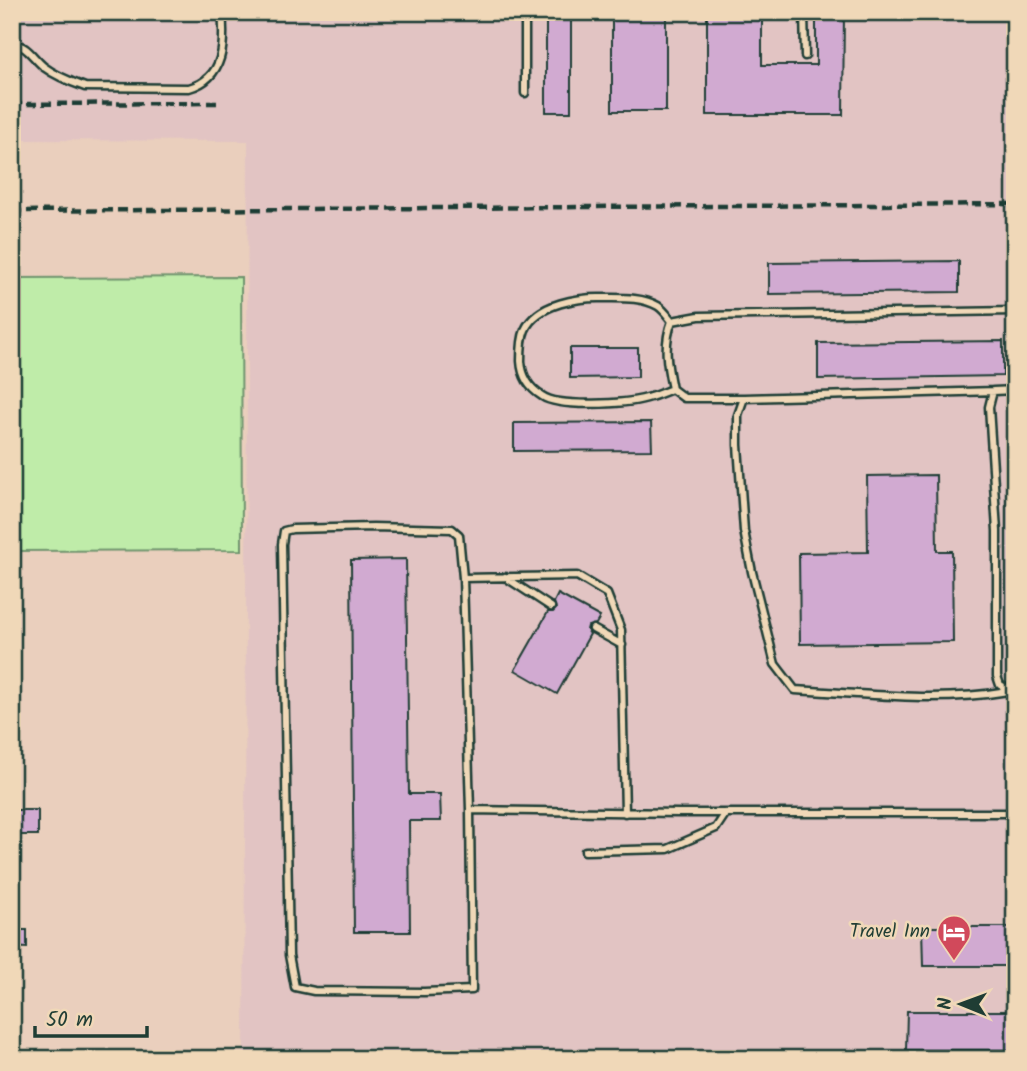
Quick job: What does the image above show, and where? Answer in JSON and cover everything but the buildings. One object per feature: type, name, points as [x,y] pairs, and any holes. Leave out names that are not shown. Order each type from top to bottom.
[{"type":"lane","points":[[12,43],[23,46],[52,72],[85,87],[189,88],[198,85],[218,67],[225,44],[222,12]]},
{"type":"lane","points":[[525,12],[525,93]]},
{"type":"lane","points":[[804,12],[805,56]]},
{"type":"lane","points":[[672,321],[658,306],[632,298],[583,297],[555,305],[539,314],[525,328],[521,349],[522,371],[528,385],[544,398],[569,403],[597,404],[646,399],[672,389]]},
{"type":"lane","points":[[672,321],[699,316],[1015,311]]},
{"type":"lane","points":[[672,321],[667,334],[665,354],[672,389],[684,398],[1015,390]]},
{"type":"lane","points":[[996,391],[993,391],[989,407],[997,531],[997,676],[1000,685],[1011,692]]},
{"type":"lane","points":[[744,398],[738,415],[744,531],[775,664],[795,690],[935,697],[1011,692]]},
{"type":"lane","points":[[360,527],[452,529],[459,535],[463,578],[470,810],[472,989],[425,992],[314,991],[295,987],[289,955],[284,531],[360,527]]},
{"type":"lane","points":[[463,578],[577,576],[607,594],[621,630],[625,813]]},
{"type":"lane","points":[[505,577],[551,607]]},
{"type":"lane","points":[[593,629],[622,645]]},
{"type":"lane","points":[[470,810],[625,813],[1015,813]]},
{"type":"lane","points":[[585,850],[668,849],[716,828],[726,813]]},
{"type":"shaded area","points":[[12,12],[1015,12],[1015,1059],[244,1059],[248,141],[12,140]]},
{"type":"green space","points":[[241,277],[242,550],[12,551],[12,278]]},
{"type":"railway","points":[[12,104],[219,103]]},
{"type":"railway","points":[[12,211],[1015,204]]},
{"type":"place","name":"Travel Inn","points":[[954,962]]}]
